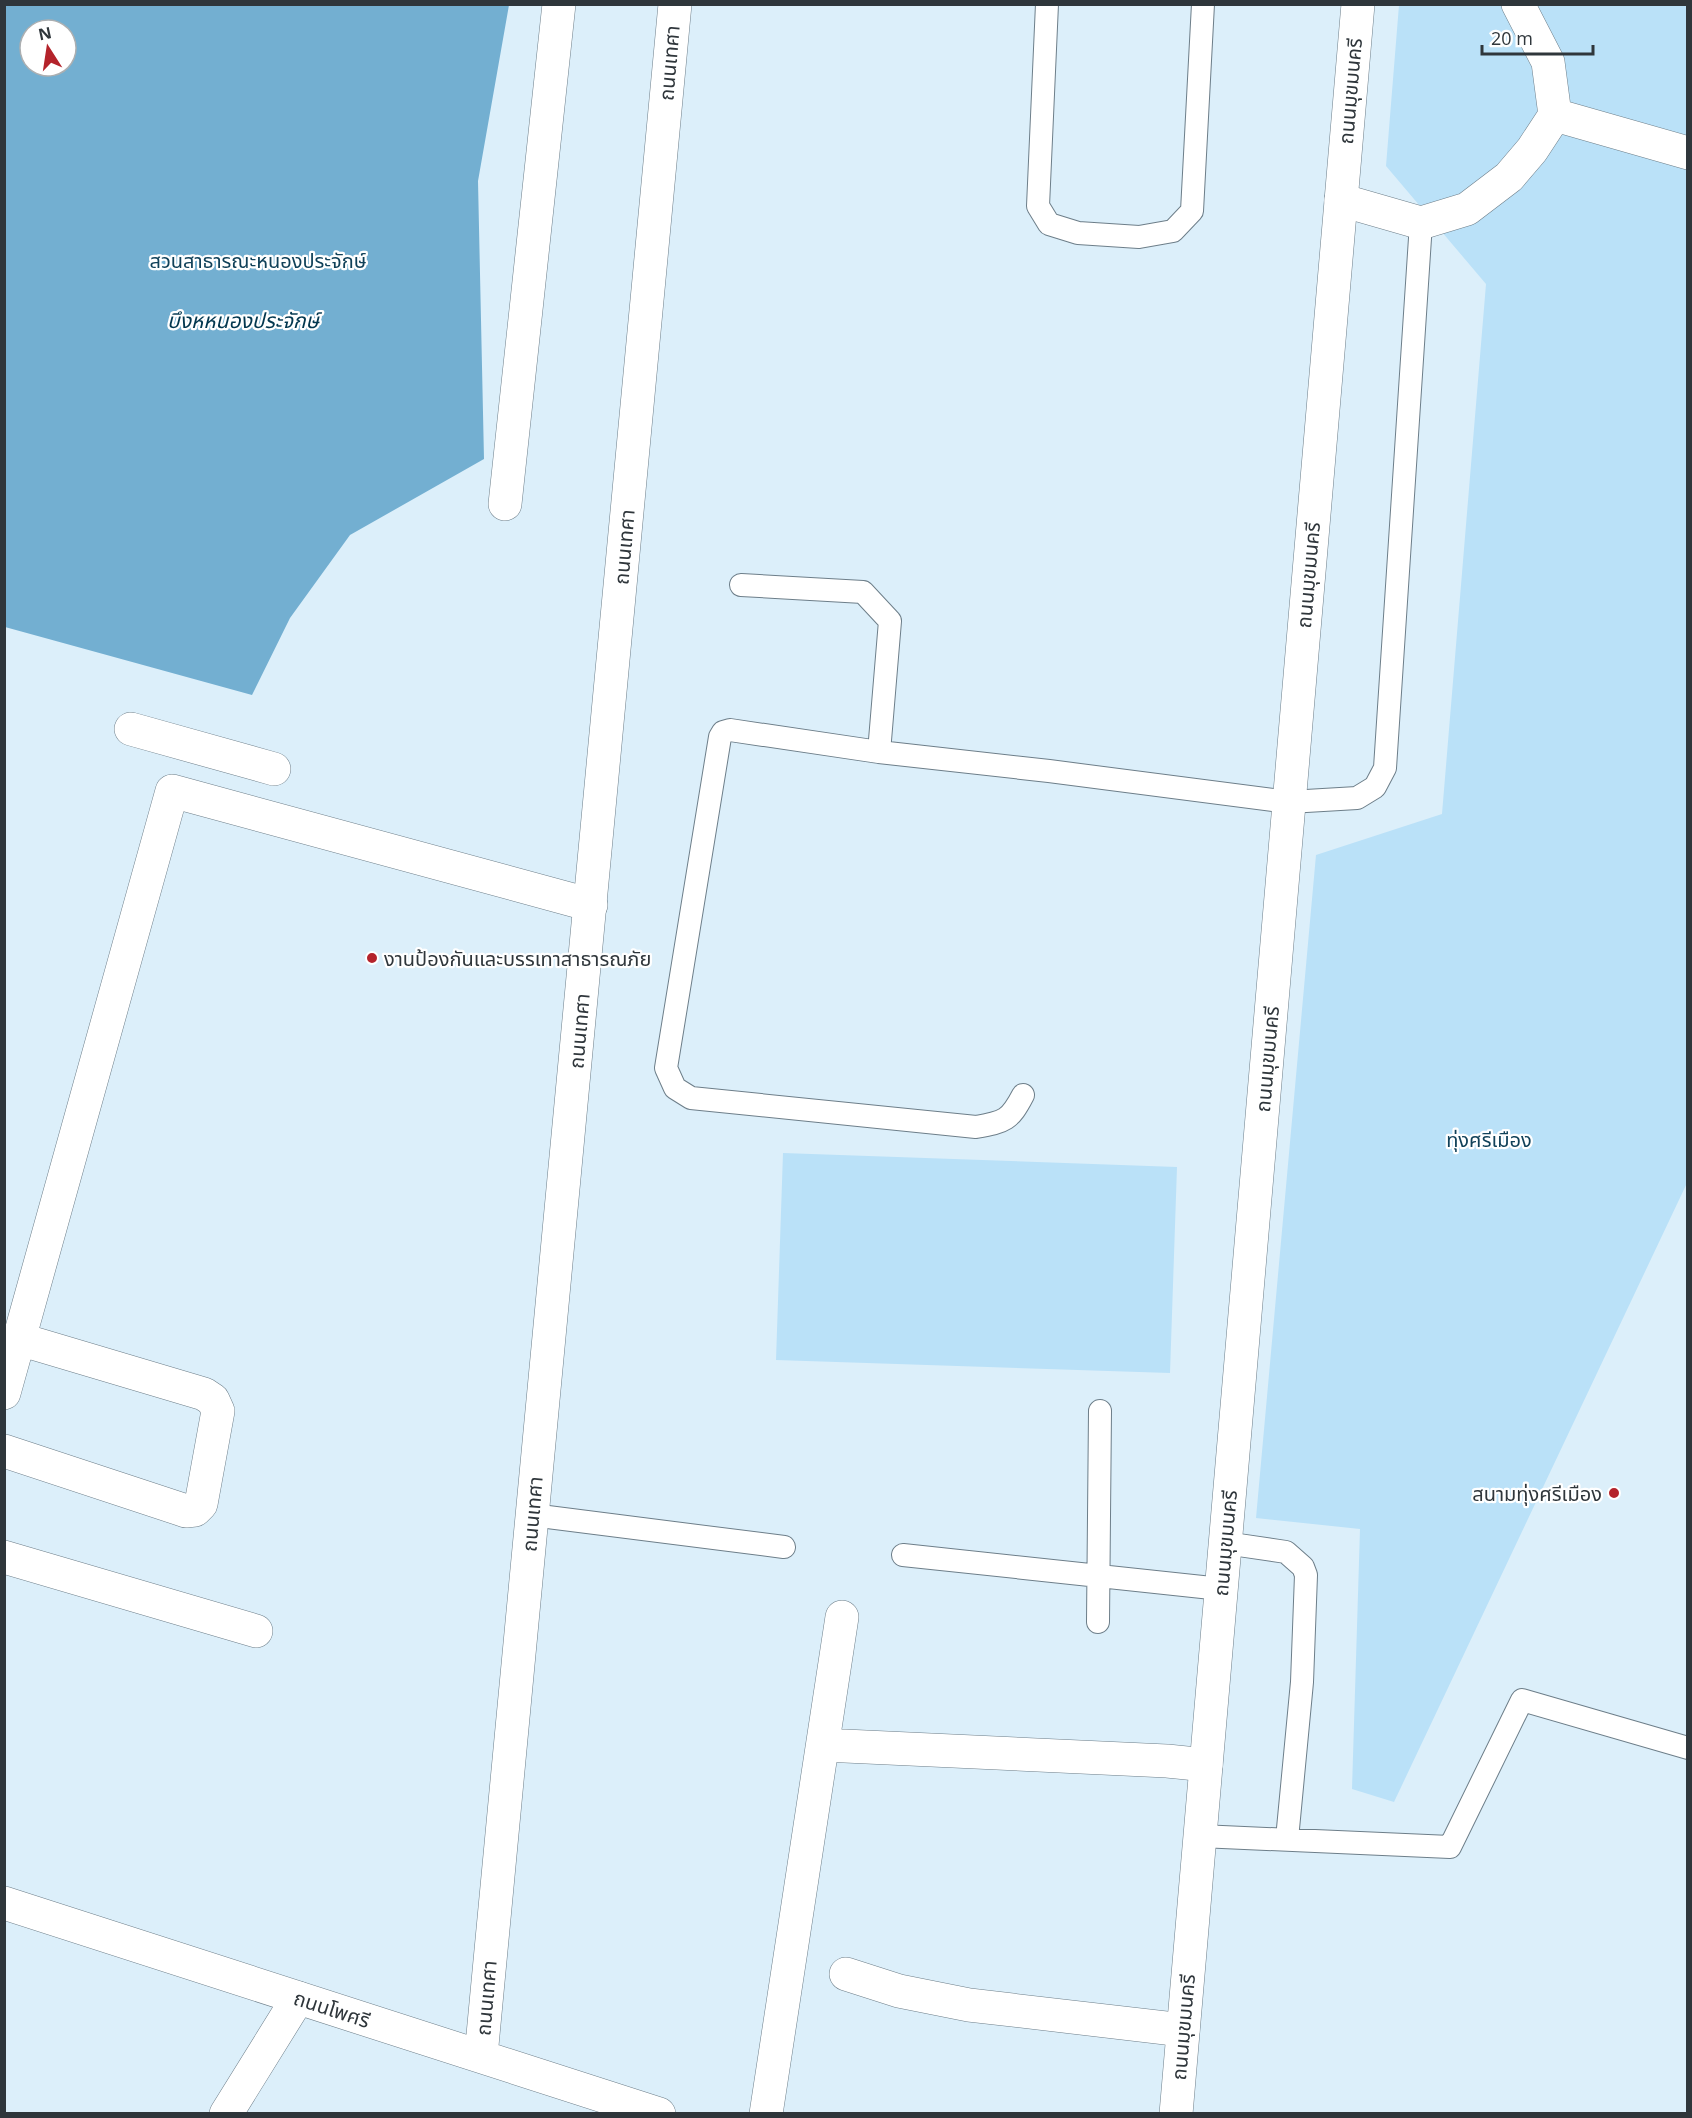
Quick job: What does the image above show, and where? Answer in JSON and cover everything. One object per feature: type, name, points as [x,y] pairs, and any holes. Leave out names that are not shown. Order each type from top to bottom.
[{"type":"street","points":[[506,504],[558,4]]},
{"type":"street","name":"ถนนเทศา","points":[[481,2056],[675,4]]},
{"type":"street","name":"ถนนมุขมนครี","points":[[1176,2114],[1358,4]]},
{"type":"street","points":[[1341,200],[1421,223],[1467,208],[1509,177],[1532,150],[1555,115],[1548,62],[1518,4]]},
{"type":"street","points":[[1555,115],[1688,153]]},
{"type":"street","points":[[131,729],[274,769]]},
{"type":"street","points":[[5,1386],[172,790],[591,905]]},
{"type":"street","points":[[4,1451],[186,1511],[195,1510],[201,1504],[218,1411],[213,1400],[204,1394],[19,1339]]},
{"type":"street","points":[[4,1557],[256,1631]]},
{"type":"street","points":[[766,2114],[842,1617]]},
{"type":"street","points":[[823,1745],[1167,1761],[1206,1765]]},
{"type":"street","name":"ถนนโพศรี","points":[[4,1903],[659,2114]]},
{"type":"street","points":[[846,1974],[899,1991],[969,2005],[1183,2030]]},
{"type":"street","points":[[226,2114],[298,1998]]},
{"type":"lane","points":[[1047,4],[1038,206],[1049,224],[1078,233],[1139,237],[1173,231],[1192,211],[1203,4]]},
{"type":"lane","points":[[1023,1095],[1014,1113],[1002,1121],[976,1127],[691,1098],[675,1088],[666,1068],[720,737],[723,732],[730,730],[879,752],[1289,802],[1358,798],[1375,787],[1385,768],[1421,223]]},
{"type":"lane","points":[[741,585],[862,592],[890,621],[879,752]]},
{"type":"lane","points":[[1098,1622],[1100,1411]]},
{"type":"lane","points":[[532,1515],[784,1547]]},
{"type":"lane","points":[[1224,1543],[1287,1552],[1303,1567],[1306,1575],[1302,1682],[1287,1839]]},
{"type":"lane","points":[[903,1555],[1221,1589]]},
{"type":"lane","points":[[1200,1836],[1450,1847],[1522,1700],[1688,1748]]},
{"type":"green space","name":"ทุ่งศรีเมือง","points":[[1399,5],[1687,5],[1687,1183],[1394,1802],[1352,1789],[1360,1529],[1256,1518],[1316,855],[1442,814],[1486,284],[1386,166]]},
{"type":"green space","points":[[783,1153],[1177,1167],[1170,1373],[776,1360]]},
{"type":"water","name":"บึงหหนองประจักษ์","points":[[4,5],[509,5],[478,181],[484,459],[350,535],[290,618],[252,695],[5,627]]},
{"type":"place","name":"งานป้องกันและบรรเทาสาธารณภัย","points":[[372,958]]},
{"type":"place","name":"สนามทุ่งศรีเมือง","points":[[1614,1493]]},
{"type":"park label","name":"สวนสาธารณะหนองประจักษ์","points":[[258,260]]}]
